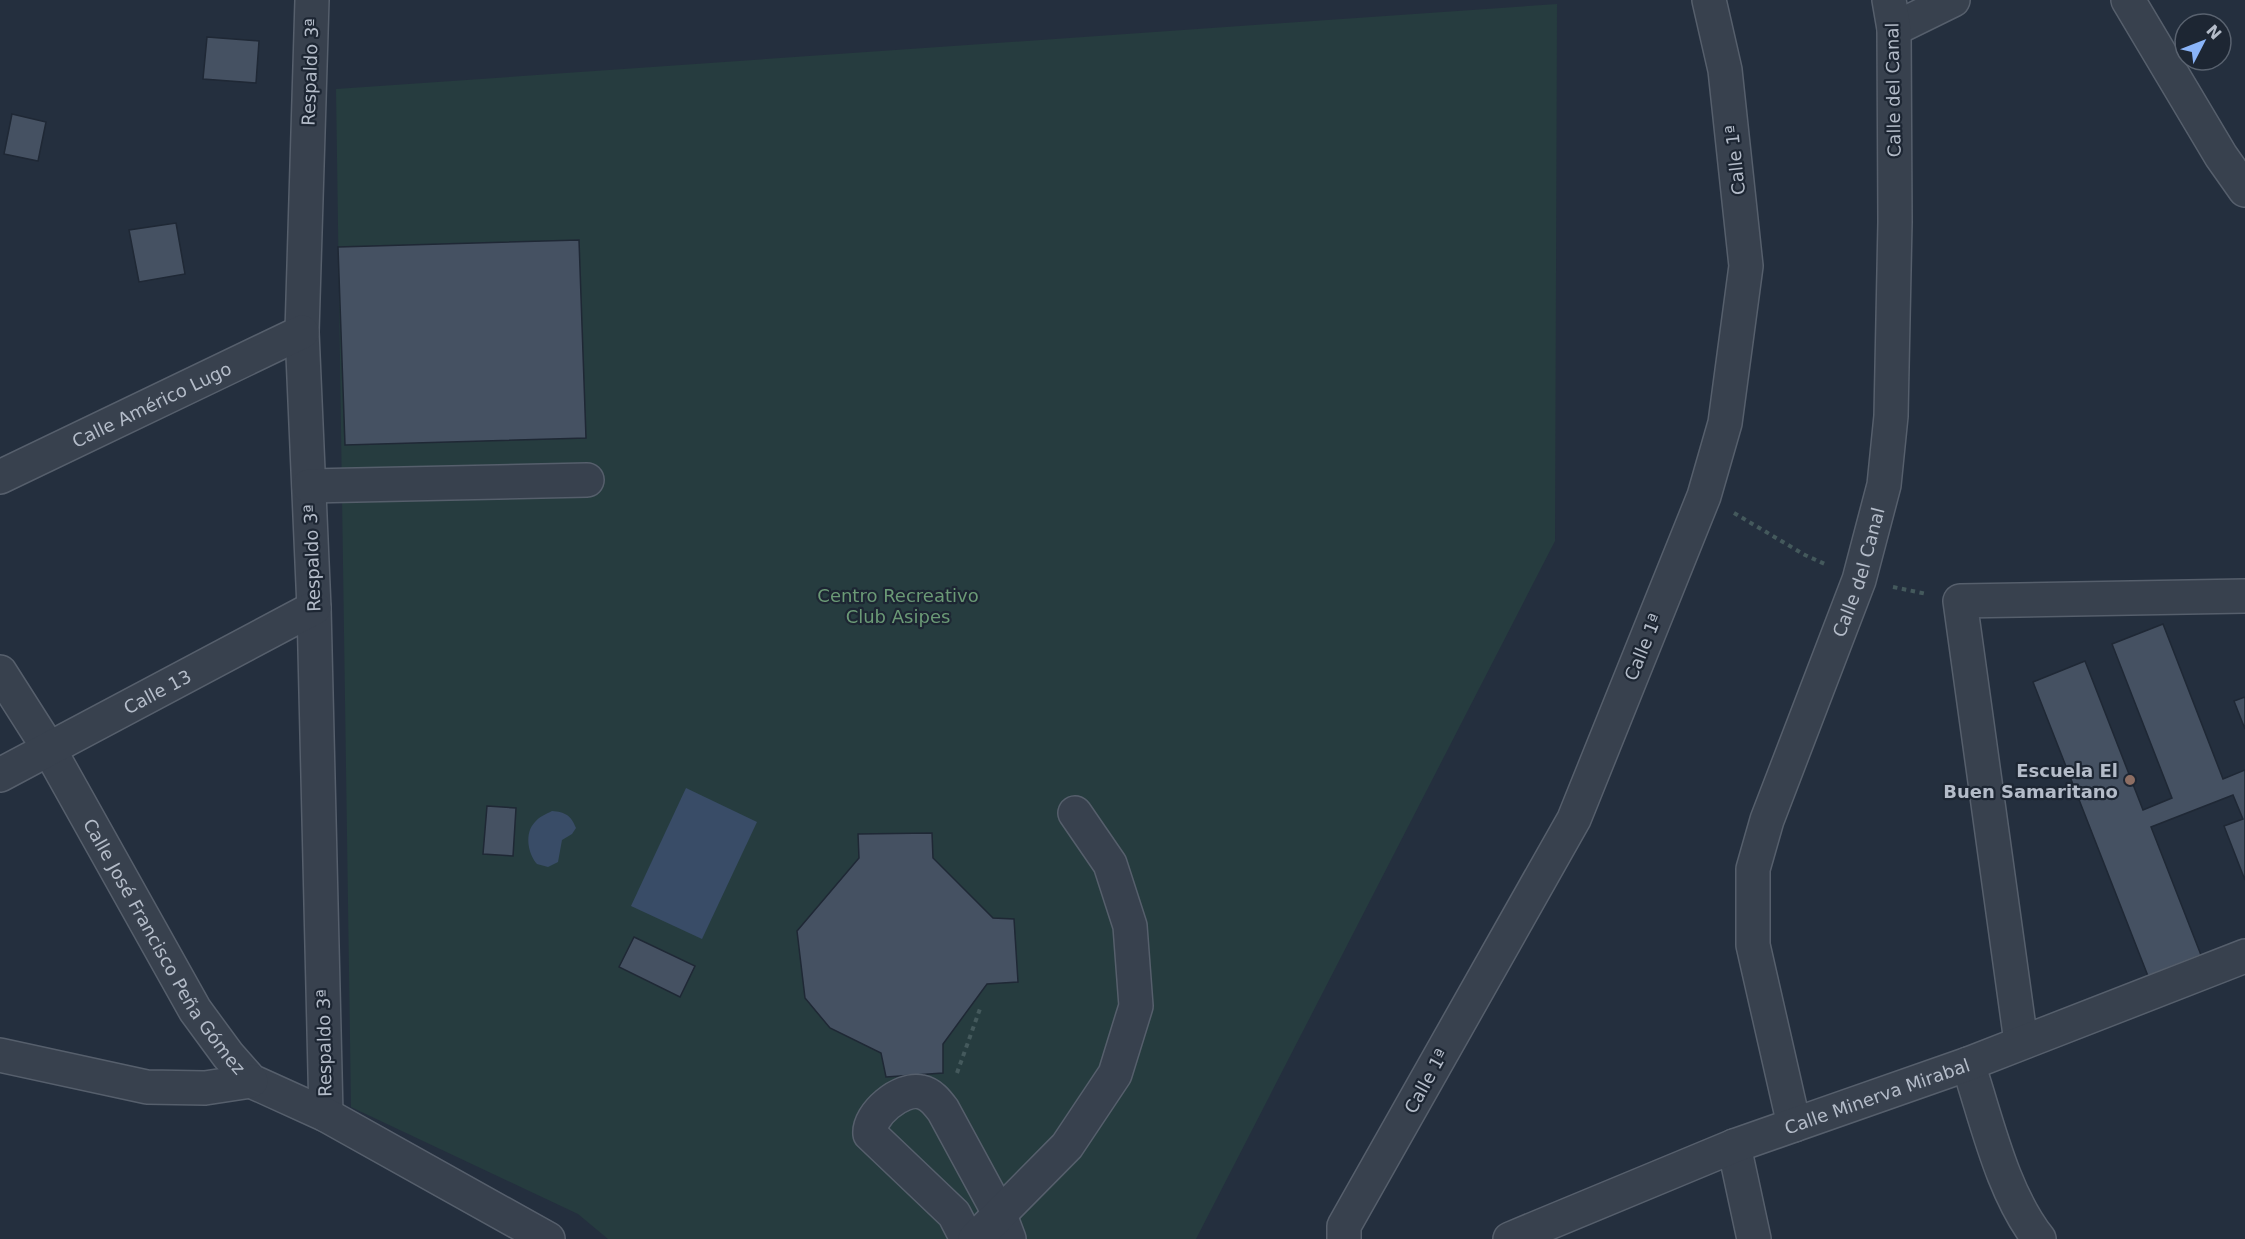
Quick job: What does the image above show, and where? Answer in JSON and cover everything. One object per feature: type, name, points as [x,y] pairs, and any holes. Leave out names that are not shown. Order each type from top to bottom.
[{"type":"street","name":"Respaldo 3ª","points":[[312,0],[303,332],[314,608],[326,1116]]},
{"type":"street","name":"Calle 1ª","points":[[1344,1239],[1344,1226],[1574,819],[1704,496],[1725,423],[1746,266],[1725,70],[1709,0]]},
{"type":"street","points":[[1892,15],[1953,0]]},
{"type":"street","points":[[2128,0],[2221,156],[2245,190]]},
{"type":"street","name":"Calle del Canal","points":[[1794,1125],[1753,945],[1753,869],[1846,574],[1884,485],[1891,416],[1895,222],[1892,15]]},
{"type":"street","name":"Calle Américo Lugo","points":[[0,477],[303,332]]},
{"type":"street","points":[[309,486],[587,480]]},
{"type":"street","points":[[2021,1042],[1960,601],[2245,596]]},
{"type":"street","name":"Calle 13","points":[[0,775],[314,608]]},
{"type":"street","name":"Calle José Francisco Peña Gómez","points":[[0,672],[49,749],[195,1010],[228,1055],[251,1081],[326,1116],[548,1239]]},
{"type":"street","points":[[975,1239],[1005,1227],[1067,1146],[1116,1074],[1136,1006],[1130,926],[1110,864],[1076,813]]},
{"type":"street","name":"Calle Minerva Mirabal","points":[[1510,1239],[1734,1146],[1968,1064],[2245,956]]},
{"type":"street","points":[[0,1055],[147,1087],[205,1088],[251,1081]]},
{"type":"street","points":[[1968,1064],[2012,1197],[2026,1223],[2039,1239]]},
{"type":"street","points":[[967,1239],[954,1215],[870,1134],[869,1127],[874,1119],[902,1094],[923,1092],[934,1099],[943,1110],[1005,1227]]},
{"type":"street","points":[[1734,1146],[1754,1239]]},
{"type":"path","points":[[1704,496],[1805,555],[1846,574],[1960,601]]},
{"type":"path","points":[[943,1110],[981,1006]]},
{"type":"green space","name":"Centro Recreativo Club Asipes","points":[[1557,4],[1555,541],[1196,1239],[608,1239],[578,1214],[351,1107],[336,89]]},
{"type":"water","points":[[686,788],[757,822],[702,939],[631,906]]},
{"type":"water","points":[[552,811],[567,815],[576,828],[572,834],[562,840],[558,862],[548,867],[537,864],[534,860],[528,837],[535,822]]},
{"type":"building","points":[[207,37],[259,41],[256,83],[203,79]]},
{"type":"building","points":[[12,114],[46,122],[38,161],[4,154]]},
{"type":"building","points":[[176,223],[185,274],[139,282],[129,230]]},
{"type":"building","points":[[579,240],[586,438],[345,445],[338,247]]},
{"type":"building","points":[[2163,624],[2223,779],[2245,770],[2245,880],[2224,826],[2243,819],[2233,795],[2151,827],[2201,955],[2148,976],[2033,682],[2085,661],[2143,810],[2172,798],[2112,644]]},
{"type":"building","points":[[2245,697],[2245,729],[2234,701]]},
{"type":"building","points":[[487,806],[516,808],[513,856],[483,854]]},
{"type":"building","points":[[932,833],[933,858],[993,918],[1014,919],[1018,982],[987,984],[943,1044],[943,1073],[886,1077],[881,1053],[830,1028],[805,998],[797,931],[859,858],[858,834]]},
{"type":"building","points":[[634,937],[695,966],[680,997],[619,967]]},
{"type":"place","name":"Escuela El Buen Samaritano","points":[[2130,780]]}]
